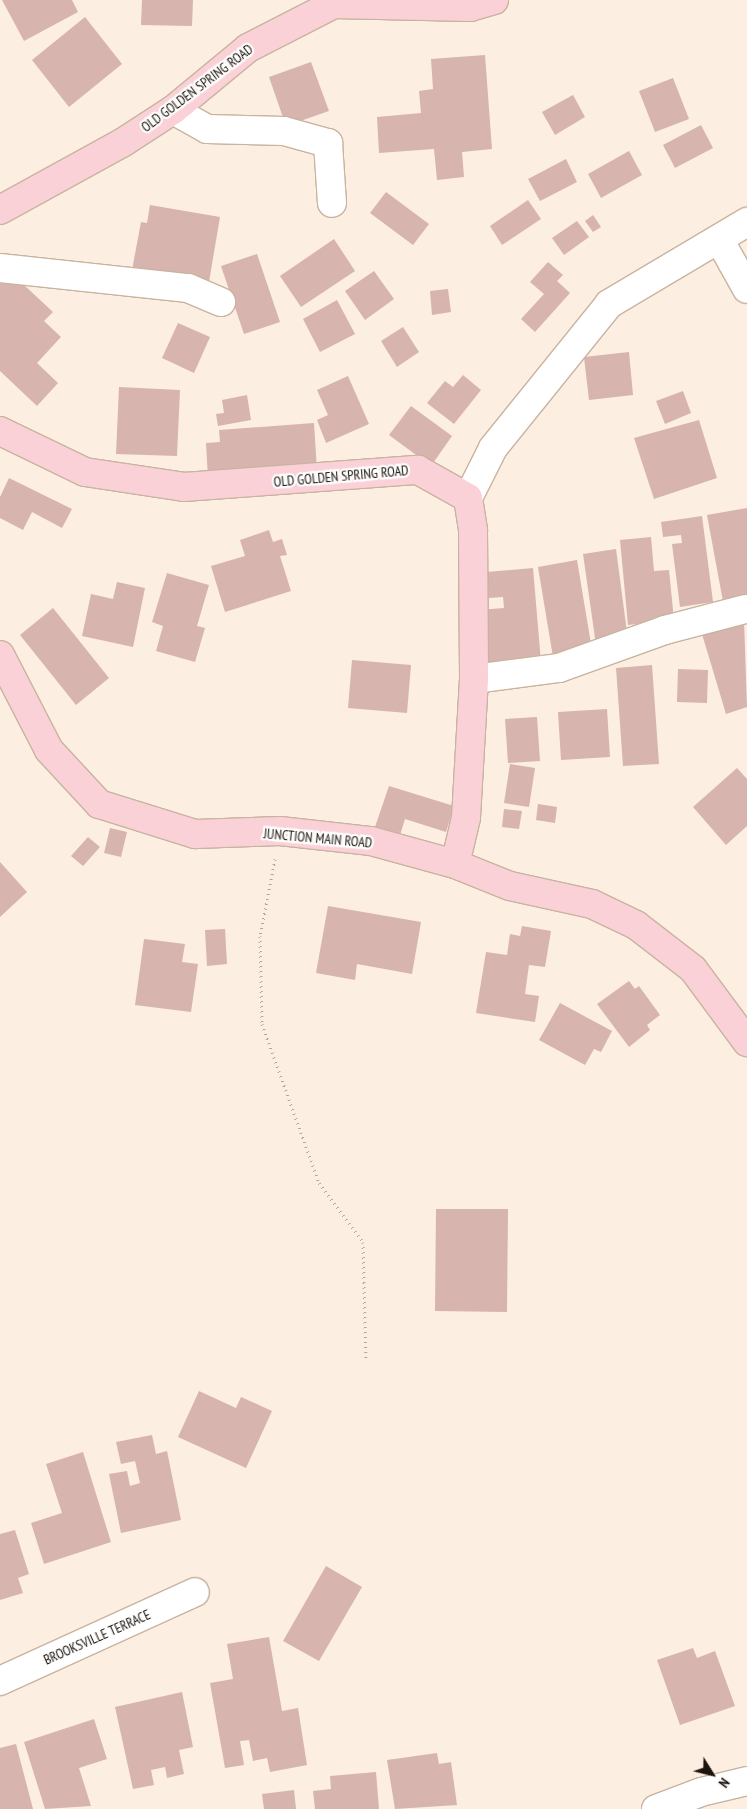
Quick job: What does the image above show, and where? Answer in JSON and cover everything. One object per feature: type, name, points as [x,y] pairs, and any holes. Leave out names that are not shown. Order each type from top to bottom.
[{"type":"main road","name":"OLD GOLDEN SPRING ROAD","points":[[0,210],[173,110],[248,48],[334,4],[470,7],[494,0]]},
{"type":"main road","name":"OLD GOLDEN SPRING ROAD","points":[[0,431],[85,472],[184,488],[418,470],[468,498]]},
{"type":"main road","points":[[455,864],[466,818],[474,679],[473,531],[468,498]]},
{"type":"main road","name":"JUNCTION MAIN ROAD","points":[[0,655],[49,750],[99,804],[196,834],[280,831],[370,840],[455,864],[510,886],[592,904],[636,925],[693,970],[747,1042]]},
{"type":"street","points":[[173,110],[206,129],[284,131],[328,143],[332,203]]},
{"type":"street","points":[[468,498],[493,448],[609,304],[747,222]]},
{"type":"street","points":[[719,239],[747,289]]},
{"type":"street","points":[[0,268],[188,288],[221,302]]},
{"type":"street","points":[[474,679],[559,668],[665,630],[745,610]]},
{"type":"street","name":"BROOKSVILLE TERRACE","points":[[0,1681],[195,1592]]},
{"type":"street","points":[[656,1809],[701,1792],[747,1781]]},
{"type":"path","points":[[280,831],[260,936],[262,1024],[319,1183],[363,1242],[366,1362]]},
{"type":"building","points":[[2,0],[72,0],[78,12],[24,41]]},
{"type":"building","points":[[142,0],[193,0],[192,26],[141,25]]},
{"type":"building","points":[[85,17],[122,64],[69,107],[32,60]]},
{"type":"building","points":[[485,55],[492,149],[462,152],[464,177],[437,180],[434,149],[379,153],[377,117],[421,113],[419,91],[433,89],[431,59]]},
{"type":"building","points":[[311,62],[329,111],[286,126],[269,77]]},
{"type":"building","points":[[673,78],[689,119],[655,132],[639,91]]},
{"type":"building","points":[[573,95],[585,117],[555,135],[542,112]]},
{"type":"building","points":[[701,125],[713,148],[675,168],[663,145]]},
{"type":"building","points":[[629,151],[642,175],[601,198],[588,174]]},
{"type":"building","points":[[566,159],[577,182],[540,201],[528,179]]},
{"type":"building","points":[[386,192],[429,224],[413,245],[370,213]]},
{"type":"building","points":[[528,200],[541,219],[502,245],[490,226]]},
{"type":"building","points":[[150,205],[220,217],[209,282],[132,270],[141,222],[147,223]]},
{"type":"building","points":[[593,215],[601,227],[593,232],[585,221]]},
{"type":"building","points":[[577,221],[589,237],[564,255],[552,238]]},
{"type":"building","points":[[334,239],[355,271],[301,307],[280,276]]},
{"type":"building","points":[[257,254],[280,322],[244,334],[221,266]]},
{"type":"building","points":[[548,262],[563,275],[557,281],[570,293],[535,332],[521,319],[544,294],[530,282]]},
{"type":"building","points":[[9,271],[53,312],[44,321],[61,337],[37,363],[58,383],[37,406],[0,371],[0,280]]},
{"type":"building","points":[[374,271],[394,299],[365,320],[345,291]]},
{"type":"building","points":[[448,289],[451,312],[432,315],[430,291]]},
{"type":"building","points":[[337,300],[355,334],[320,352],[303,319]]},
{"type":"building","points":[[178,323],[210,337],[194,373],[162,358]]},
{"type":"building","points":[[403,327],[419,352],[397,367],[381,341]]},
{"type":"building","points":[[629,352],[633,395],[589,400],[584,357]]},
{"type":"building","points":[[463,375],[481,390],[454,424],[427,403],[445,381],[453,387]]},
{"type":"building","points":[[348,376],[369,424],[326,443],[317,420],[328,415],[317,390]]},
{"type":"building","points":[[119,387],[180,390],[177,456],[116,454]]},
{"type":"building","points":[[683,391],[691,413],[665,424],[656,401]]},
{"type":"building","points":[[247,395],[251,420],[218,426],[216,414],[224,413],[222,400]]},
{"type":"building","points":[[411,406],[452,436],[431,466],[389,435]]},
{"type":"building","points":[[699,420],[717,478],[654,499],[634,438]]},
{"type":"building","points":[[314,423],[317,471],[208,479],[206,443],[220,442],[219,430]]},
{"type":"building","points":[[9,478],[72,509],[62,528],[32,512],[23,530],[0,518],[0,497]]},
{"type":"building","points":[[747,508],[747,603],[724,607],[707,515]]},
{"type":"building","points":[[702,516],[713,602],[680,607],[672,544],[682,543],[681,535],[663,537],[661,522]]},
{"type":"building","points":[[269,530],[273,542],[282,539],[287,555],[280,556],[291,591],[225,612],[211,566],[245,556],[240,540]]},
{"type":"building","points":[[651,537],[654,571],[669,570],[674,620],[628,625],[620,540]]},
{"type":"building","points":[[616,549],[628,640],[596,645],[583,554]]},
{"type":"building","points":[[577,560],[592,650],[553,657],[538,567]]},
{"type":"building","points":[[533,568],[541,662],[483,668],[478,610],[504,608],[503,597],[489,598],[487,572]]},
{"type":"building","points":[[167,573],[209,585],[197,626],[205,628],[195,662],[156,651],[163,626],[152,622]]},
{"type":"building","points":[[117,582],[145,588],[133,647],[82,636],[91,594],[113,599]]},
{"type":"building","points":[[53,608],[109,678],[76,705],[20,635]]},
{"type":"building","points":[[744,621],[747,707],[726,714],[702,634]]},
{"type":"building","points":[[352,660],[411,665],[407,713],[348,708]]},
{"type":"building","points":[[652,665],[659,764],[623,766],[616,668]]},
{"type":"building","points":[[678,669],[708,670],[707,703],[677,702]]},
{"type":"building","points":[[607,709],[610,757],[561,760],[558,712]]},
{"type":"building","points":[[537,717],[540,761],[508,763],[505,719]]},
{"type":"building","points":[[510,764],[535,768],[529,807],[504,803]]},
{"type":"building","points":[[737,768],[747,779],[747,826],[726,845],[693,807]]},
{"type":"building","points":[[389,786],[454,806],[446,832],[405,819],[400,835],[375,827]]},
{"type":"building","points":[[538,804],[557,807],[555,823],[536,820]]},
{"type":"building","points":[[504,809],[522,811],[519,829],[502,827]]},
{"type":"building","points":[[110,828],[127,832],[121,857],[104,853]]},
{"type":"building","points":[[88,837],[100,847],[83,866],[71,856]]},
{"type":"building","points":[[0,862],[27,892],[0,917]]},
{"type":"building","points":[[328,906],[421,922],[412,974],[357,964],[355,980],[316,973]]},
{"type":"building","points":[[522,926],[551,931],[545,967],[529,965],[525,994],[539,996],[535,1022],[476,1013],[486,952],[507,955],[510,934],[520,936]]},
{"type":"building","points":[[225,929],[227,964],[207,966],[205,930]]},
{"type":"building","points":[[144,939],[185,944],[182,962],[198,964],[191,1012],[135,1005]]},
{"type":"building","points":[[629,981],[635,989],[639,986],[660,1015],[647,1025],[650,1030],[629,1047],[597,1004]]},
{"type":"building","points":[[560,1003],[612,1031],[601,1052],[594,1049],[585,1065],[539,1040]]},
{"type":"building","points":[[436,1209],[508,1209],[507,1312],[435,1311]]},
{"type":"building","points":[[199,1391],[236,1408],[241,1397],[272,1411],[246,1468],[178,1437]]},
{"type":"building","points":[[152,1435],[156,1454],[167,1451],[181,1520],[121,1533],[109,1474],[127,1471],[130,1486],[140,1483],[135,1461],[121,1464],[116,1442]]},
{"type":"building","points":[[83,1452],[111,1542],[44,1564],[31,1523],[62,1513],[46,1464]]},
{"type":"building","points":[[15,1530],[29,1574],[18,1578],[23,1593],[0,1600],[0,1534]]},
{"type":"building","points":[[326,1566],[362,1587],[319,1661],[283,1641]]},
{"type":"building","points":[[269,1637],[282,1711],[298,1708],[307,1765],[270,1772],[267,1758],[253,1761],[249,1740],[240,1741],[244,1765],[225,1768],[210,1683],[233,1679],[227,1644]]},
{"type":"building","points":[[693,1648],[697,1658],[715,1651],[735,1706],[680,1725],[657,1660]]},
{"type":"building","points":[[182,1692],[193,1747],[179,1750],[184,1774],[167,1778],[165,1767],[151,1770],[154,1785],[133,1789],[115,1707]]},
{"type":"building","points":[[94,1719],[107,1759],[79,1768],[91,1806],[45,1809],[24,1742]]},
{"type":"building","points":[[16,1744],[33,1809],[0,1809],[0,1748]]},
{"type":"building","points":[[437,1753],[439,1764],[451,1762],[457,1805],[395,1809],[387,1760]]},
{"type":"building","points":[[376,1772],[379,1809],[315,1809],[313,1791],[331,1789],[330,1776]]},
{"type":"building","points":[[294,1790],[296,1809],[264,1809],[262,1794]]}]
